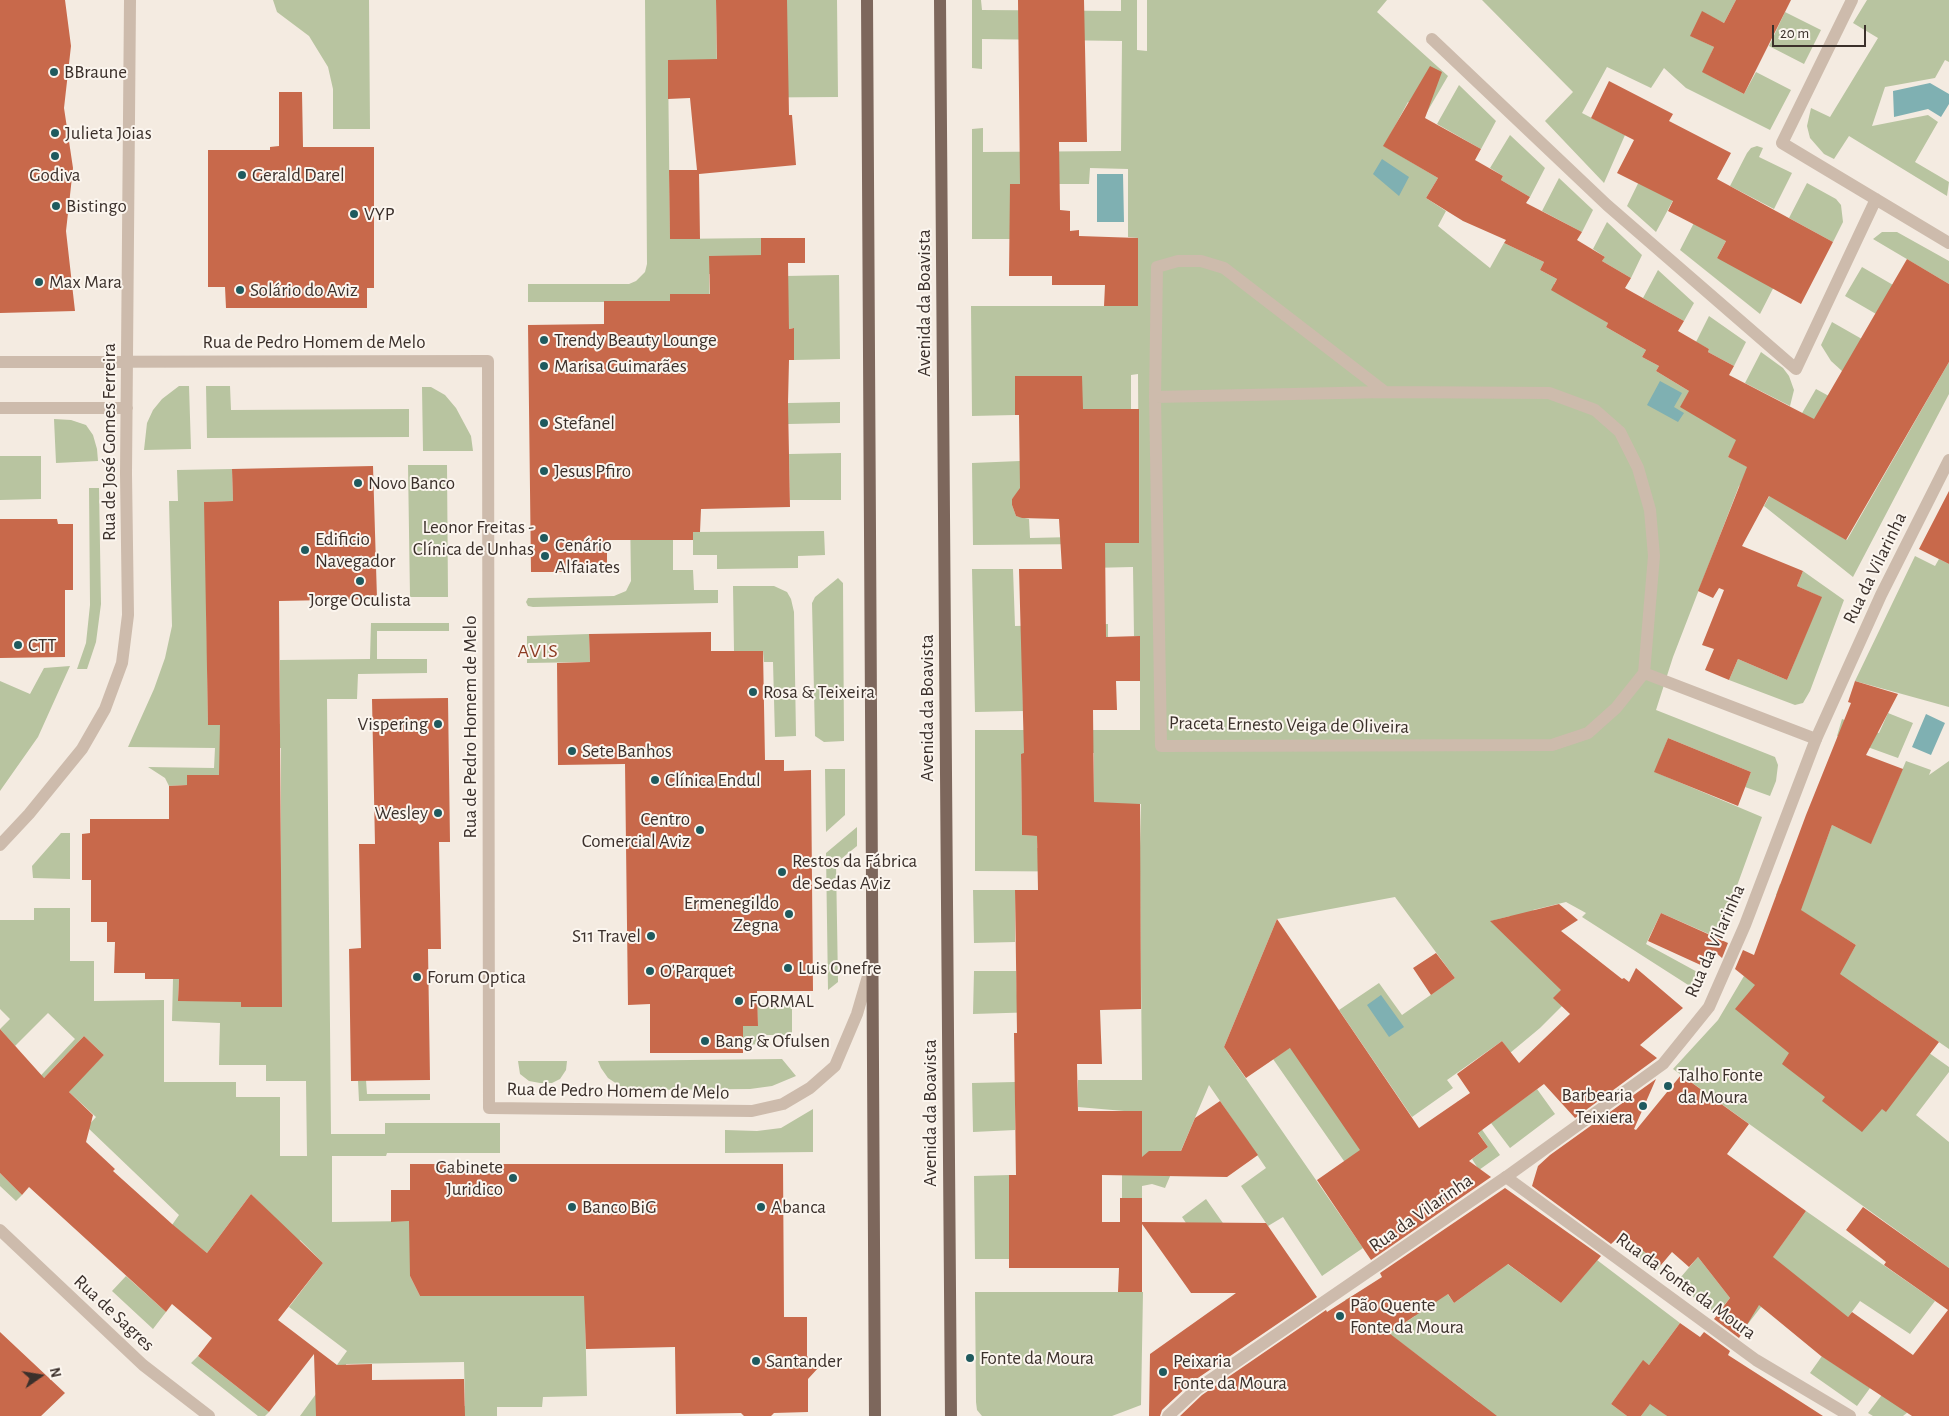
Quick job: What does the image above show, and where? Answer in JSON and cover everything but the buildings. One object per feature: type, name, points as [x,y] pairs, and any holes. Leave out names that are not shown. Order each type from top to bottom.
[{"type":"main road","points":[[867,0],[875,1416]]},
{"type":"main road","name":"Avenida da Boavista","points":[[940,0],[951,1416]]},
{"type":"street","name":"Rua de José Gomes Ferreira","points":[[0,845],[29,814],[82,750],[105,710],[122,663],[128,615],[126,408],[130,0]]},
{"type":"street","points":[[1852,0],[1782,143],[1949,243]]},
{"type":"street","points":[[1432,39],[1562,160],[1607,205],[1796,369],[1876,200]]},
{"type":"street","name":"Praceta Ernesto Veiga de Oliveira","points":[[1385,392],[1224,268],[1201,262],[1178,261],[1157,268],[1155,397],[1162,746],[1552,745],[1588,733],[1616,708],[1644,673]]},
{"type":"street","name":"Rua de Pedro Homem de Melo","points":[[0,362],[488,361],[490,1108],[752,1111],[783,1104],[810,1088],[835,1066],[857,1014],[873,959]]},
{"type":"street","points":[[1155,397],[1385,392],[1549,393],[1595,410],[1620,432],[1638,468],[1650,510],[1654,556],[1644,673],[1816,739]]},
{"type":"street","points":[[0,408],[126,408]]},
{"type":"street","name":"Rua da Vilarinha","points":[[1168,1416],[1197,1389],[1506,1177],[1663,1064],[1708,1007],[1745,925],[1816,739],[1881,595],[1949,460]]},
{"type":"street","name":"Rua da Fonte da Moura","points":[[1506,1177],[1756,1360],[1850,1416]]},
{"type":"street","name":"Rua de Sagres","points":[[0,1230],[143,1365],[209,1416]]},
{"type":"green space","points":[[273,0],[369,0],[370,129],[333,129],[333,89],[328,67],[309,36],[277,12]]},
{"type":"green space","points":[[645,0],[716,0],[717,72],[787,27],[787,0],[837,0],[838,97],[692,98],[691,60],[668,60],[670,239],[761,238],[761,255],[717,274],[709,274],[710,308],[673,532],[673,570],[693,570],[694,590],[718,590],[718,603],[528,606],[526,602],[528,598],[614,596],[626,591],[631,581],[627,302],[528,302],[528,284],[629,284],[636,281],[645,272],[647,264]],"holes":[[[670,294],[688,294],[670,309]]]},
{"type":"green space","points":[[972,0],[981,0],[982,10],[1121,11],[1121,0],[1137,0],[1137,50],[1147,51],[1147,0],[1387,0],[1377,12],[1448,76],[1427,112],[1408,102],[1384,146],[1438,178],[1426,198],[1446,211],[1438,226],[1490,268],[1504,243],[1544,262],[1540,270],[1557,279],[1554,284],[1608,323],[1606,327],[1646,350],[1642,357],[1659,366],[1656,371],[1689,391],[1741,432],[1728,457],[1756,471],[1739,486],[1673,657],[1656,710],[1775,757],[1778,765],[1776,781],[1770,796],[1745,787],[1751,772],[1668,738],[1655,772],[1762,817],[1718,938],[1661,913],[1646,944],[1701,974],[1696,990],[1582,917],[1586,913],[1566,902],[1533,910],[1557,934],[1598,960],[1562,1006],[1540,1028],[1510,1053],[1502,1041],[1447,1080],[1453,1088],[1412,1117],[1339,1010],[1379,983],[1402,1015],[1455,978],[1395,897],[1277,919],[1224,1047],[1363,1248],[1322,1276],[1283,1217],[1268,1226],[1241,1186],[1266,1168],[1209,1085],[1165,1188],[1152,1184],[1142,1186],[1142,1222],[1122,1222],[1122,1175],[1142,1175],[1124,1111],[1078,1107],[1078,1080],[1142,1080],[1140,872],[975,871],[975,730],[1140,730],[1140,637],[1134,636],[1133,567],[1090,568],[1089,544],[973,545],[972,463],[1020,461],[1020,490],[1012,499],[1012,505],[1016,516],[1029,519],[1030,538],[1118,536],[1119,543],[1139,543],[1138,374],[1131,375],[1131,409],[1076,409],[1082,376],[1015,376],[1015,415],[972,416],[971,306],[1138,306],[1138,238],[1128,237],[1128,169],[1090,168],[1089,184],[1010,184],[1010,239],[972,239],[972,129],[983,128],[983,152],[1121,151],[1122,41],[982,39],[982,69],[972,68]],"holes":[[[1094,753],[1094,848],[1037,848],[1037,836],[1022,835],[1021,754]],[[1131,804],[1141,804],[1140,846]],[[1510,916],[1545,943],[1491,921]]]},
{"type":"green space","points":[[1482,0],[1736,0],[1724,23],[1702,12],[1691,36],[1714,47],[1703,72],[1744,94],[1756,72],[1791,90],[1770,130],[1686,88],[1664,68],[1651,88],[1607,67],[1582,113],[1625,135],[1604,183],[1545,121],[1573,92]]},
{"type":"green space","points":[[1867,0],[1949,0],[1949,62],[1945,60],[1935,78],[1885,87],[1872,126],[1928,115],[1938,122],[1915,162],[1949,182],[1947,196],[1849,136],[1834,159],[1824,154],[1810,138],[1807,126],[1811,108],[1830,117],[1878,38],[1853,23]]},
{"type":"green space","points":[[1785,12],[1821,30],[1804,64],[1769,46]]},
{"type":"green space","points":[[1459,85],[1496,121],[1481,149],[1437,124]]},
{"type":"green space","points":[[1510,135],[1545,168],[1530,197],[1501,180],[1503,176],[1490,168]]},
{"type":"green space","points":[[1757,146],[1763,148],[1759,157],[1792,173],[1774,209],[1730,186],[1747,153],[1751,148]]},
{"type":"green space","points":[[1650,159],[1685,178],[1656,232],[1627,206]]},
{"type":"green space","points":[[1559,178],[1593,210],[1582,232],[1542,211]]},
{"type":"green space","points":[[1807,183],[1836,199],[1841,205],[1843,222],[1833,242],[1789,218]]},
{"type":"green space","points":[[1697,217],[1729,235],[1717,258],[1784,267],[1760,314],[1680,250]]},
{"type":"green space","points":[[1607,222],[1642,255],[1631,278],[1602,261],[1605,257],[1593,249]]},
{"type":"green space","points":[[1882,232],[1897,232],[1949,261],[1949,284],[1873,239]]},
{"type":"green space","points":[[1862,267],[1926,304],[1909,333],[1845,296]]},
{"type":"green space","points":[[1658,270],[1694,303],[1684,321],[1643,298]]},
{"type":"green space","points":[[839,275],[840,359],[794,360],[793,328],[789,329],[786,276]]},
{"type":"green space","points":[[1709,316],[1746,342],[1734,366],[1708,352],[1709,349],[1696,342]]},
{"type":"green space","points":[[1832,322],[1897,359],[1879,392],[1842,371],[1831,361],[1821,345]]},
{"type":"green space","points":[[1761,352],[1783,368],[1789,376],[1794,390],[1790,406],[1745,383]]},
{"type":"green space","points":[[1949,362],[1949,394],[1853,577],[1764,506],[1794,451],[1806,517],[1847,540]]},
{"type":"green space","points":[[179,386],[189,386],[191,449],[144,450],[147,423],[153,410],[162,399]]},
{"type":"green space","points":[[206,386],[230,386],[231,410],[409,409],[409,437],[207,438]]},
{"type":"green space","points":[[422,387],[431,387],[445,395],[456,408],[471,436],[473,451],[423,451]]},
{"type":"green space","points":[[1816,389],[1827,395],[1864,417],[1798,420]]},
{"type":"green space","points":[[840,402],[840,423],[788,424],[788,403]]},
{"type":"green space","points":[[54,419],[71,420],[86,425],[93,435],[98,461],[56,463]]},
{"type":"green space","points":[[841,453],[841,500],[790,500],[789,454]]},
{"type":"green space","points":[[0,456],[41,456],[41,499],[0,500]]},
{"type":"green space","points":[[408,465],[447,465],[448,597],[410,597]]},
{"type":"green space","points":[[232,469],[233,501],[205,502],[208,725],[280,724],[280,660],[370,659],[371,623],[449,623],[449,631],[377,631],[377,659],[427,659],[427,673],[358,674],[357,699],[327,699],[331,1134],[385,1134],[385,1123],[500,1123],[500,1153],[387,1153],[386,1156],[332,1156],[332,1222],[410,1221],[410,1276],[420,1296],[628,1295],[647,1313],[585,1313],[587,1396],[543,1397],[542,1407],[497,1407],[497,1416],[459,1416],[459,1406],[465,1406],[464,1362],[346,1364],[346,1387],[316,1416],[300,1416],[347,1351],[289,1307],[323,1263],[300,1240],[291,1252],[272,1215],[251,1194],[207,1253],[172,1225],[179,1215],[87,1127],[96,1117],[68,1091],[104,1055],[84,1036],[0,1124],[0,1119],[75,1039],[48,1013],[15,1046],[0,1029],[10,1019],[0,1009],[0,920],[34,920],[34,908],[70,908],[70,961],[94,961],[94,1001],[164,1000],[164,1082],[236,1082],[236,1097],[280,1097],[280,1156],[307,1156],[306,1081],[266,1081],[266,1065],[219,1065],[220,1023],[172,1021],[173,979],[179,979],[178,1001],[219,775],[188,775],[187,785],[169,786],[165,778],[148,767],[214,768],[215,748],[128,747],[154,689],[165,658],[172,626],[169,501],[178,501],[177,470]],"holes":[[[243,748],[281,748],[281,1007],[241,1006]]]},
{"type":"green space","points":[[89,488],[99,488],[101,604],[96,642],[87,669],[77,669],[86,643],[90,605]]},
{"type":"green space","points":[[824,531],[825,555],[798,556],[798,568],[717,569],[717,555],[693,555],[693,532]]},
{"type":"green space","points":[[1915,556],[1935,566],[1939,559],[1949,564],[1949,707],[1855,681]]},
{"type":"green space","points":[[972,569],[1013,569],[1015,626],[1108,624],[1108,637],[1115,637],[1116,645],[1022,655],[1023,711],[975,712]]},
{"type":"green space","points":[[1803,571],[1844,600],[1810,691],[1803,703],[1795,705],[1729,680],[1738,659],[1787,680],[1821,597],[1797,586]]},
{"type":"green space","points":[[838,578],[843,583],[844,741],[824,742],[815,736],[812,603],[815,597]]},
{"type":"green space","points":[[733,586],[774,586],[787,592],[791,599],[794,612],[796,736],[775,737],[773,662],[764,662],[763,651],[734,651]]},
{"type":"green space","points":[[589,634],[590,662],[527,663],[527,636]]},
{"type":"green space","points":[[70,666],[38,737],[0,791],[0,681],[30,694],[44,668]]},
{"type":"green space","points":[[1888,713],[1913,723],[1898,758],[1837,736],[1842,719],[1879,733]]},
{"type":"green space","points":[[1906,761],[1931,770],[1929,775],[1949,761],[1949,1049],[1872,996],[1825,980],[1833,946],[1849,957],[1856,945],[1776,895],[1780,884],[1806,894],[1832,825],[1871,843]]},
{"type":"green space","points":[[825,769],[845,769],[845,815],[826,832]]},
{"type":"green space","points":[[857,827],[857,846],[836,863],[838,982],[828,990],[826,853]]},
{"type":"green space","points":[[61,833],[70,833],[70,879],[33,878],[32,866]]},
{"type":"green space","points":[[973,890],[1015,890],[1015,942],[974,943]]},
{"type":"green space","points":[[974,971],[1016,971],[1017,996],[1104,1010],[973,1014]]},
{"type":"green space","points":[[1744,976],[1898,1031],[1949,1067],[1949,1072],[1916,1115],[1949,1142],[1949,1268],[1673,1069],[1718,1020]]},
{"type":"green space","points":[[757,1003],[792,1003],[792,1035],[763,1035],[763,1044],[743,1045],[742,1026],[758,1026]]},
{"type":"green space","points":[[1302,1040],[1372,1165],[1344,1161],[1273,1059]]},
{"type":"green space","points":[[782,1059],[796,1076],[772,1086],[750,1089],[632,1090],[620,1086],[608,1078],[598,1061]]},
{"type":"green space","points":[[518,1061],[567,1061],[566,1070],[560,1079],[552,1083],[540,1083],[529,1081],[520,1074]]},
{"type":"green space","points":[[366,1080],[367,1094],[430,1094],[430,1100],[359,1101],[358,1081]]},
{"type":"green space","points":[[1015,1082],[1015,1130],[973,1132],[972,1083]]},
{"type":"green space","points":[[1537,1089],[1555,1114],[1510,1148],[1491,1123]]},
{"type":"green space","points":[[1461,1100],[1500,1155],[1479,1170],[1472,1159],[1488,1147],[1457,1102]]},
{"type":"green space","points":[[813,1109],[813,1152],[725,1153],[725,1130],[757,1131],[781,1128]]},
{"type":"green space","points":[[0,1173],[22,1195],[16,1201],[0,1186]]},
{"type":"green space","points":[[1009,1175],[1009,1259],[975,1259],[974,1176]]},
{"type":"green space","points":[[1206,1199],[1225,1226],[1200,1244],[1182,1217]]},
{"type":"green space","points":[[1643,1207],[1651,1213],[1631,1241],[1661,1265],[1657,1271],[1616,1242]]},
{"type":"green space","points":[[1806,1211],[1935,1301],[1910,1334],[1860,1301],[1848,1317],[1768,1312],[1761,1307],[1747,1325],[1756,1280]]},
{"type":"green space","points":[[1483,1246],[1561,1303],[1597,1260],[1680,1323],[1649,1365],[1643,1361],[1611,1404],[1627,1416],[1468,1416],[1479,1402],[1345,1300],[1361,1291],[1389,1333],[1415,1316],[1405,1300],[1437,1279],[1454,1303],[1490,1277],[1472,1252]]},
{"type":"green space","points":[[1698,1257],[1730,1298],[1717,1314],[1675,1284]]},
{"type":"green space","points":[[126,1276],[166,1312],[153,1329],[112,1291]]},
{"type":"green space","points":[[975,1292],[1143,1292],[1141,1405],[1112,1416],[982,1416],[977,1410],[976,1402]]},
{"type":"green space","points":[[198,1356],[269,1412],[265,1416],[258,1416],[191,1363]]},
{"type":"green space","points":[[1822,1356],[1870,1388],[1857,1406],[1810,1373]]},
{"type":"green space","points":[[1891,1383],[1913,1408],[1903,1416],[1873,1416],[1868,1413]]},
{"type":"green space","points":[[1652,1401],[1667,1416],[1641,1416]]},
{"type":"water","points":[[1930,83],[1949,94],[1949,104],[1941,117],[1928,109],[1894,117],[1893,91]]},
{"type":"water","points":[[1382,159],[1409,177],[1399,196],[1373,174]]},
{"type":"water","points":[[1097,174],[1123,174],[1124,222],[1097,222]]},
{"type":"water","points":[[1660,381],[1682,393],[1674,407],[1684,413],[1678,422],[1647,405]]},
{"type":"water","points":[[1926,714],[1945,723],[1931,755],[1912,747]]},
{"type":"water","points":[[1381,995],[1404,1027],[1389,1037],[1367,1005]]},
{"type":"place","name":"BBraune","points":[[54,72]]},
{"type":"place","name":"Julieta Joias","points":[[55,133]]},
{"type":"place","name":"Godiva","points":[[55,156]]},
{"type":"place","name":"Gerald Darel","points":[[242,175]]},
{"type":"place","name":"Bistingo","points":[[56,206]]},
{"type":"place","name":"VYP","points":[[354,214]]},
{"type":"place","name":"Max Mara","points":[[39,282]]},
{"type":"place","name":"Solário do Aviz","points":[[240,290]]},
{"type":"place","name":"Trendy Beauty Lounge","points":[[544,340]]},
{"type":"place","name":"Marisa Guimarães","points":[[544,366]]},
{"type":"place","name":"Stefanel","points":[[544,423]]},
{"type":"place","name":"Jesus Pfiro","points":[[544,471]]},
{"type":"place","name":"Novo Banco","points":[[358,483]]},
{"type":"place","name":"Leonor Freitas - Clínica de Unhas","points":[[544,538]]},
{"type":"place","name":"Edificio Navegador","points":[[305,550]]},
{"type":"place","name":"Cenário Alfaiates","points":[[545,556]]},
{"type":"place","name":"Jorge Oculista","points":[[360,581]]},
{"type":"place","name":"CTT","points":[[18,645]]},
{"type":"place","name":"Rosa & Teixeira","points":[[753,692]]},
{"type":"place","name":"Vispering","points":[[438,724]]},
{"type":"place","name":"Sete Banhos","points":[[572,751]]},
{"type":"place","name":"Clínica Endul","points":[[655,780]]},
{"type":"place","name":"Wesley","points":[[438,813]]},
{"type":"place","name":"Centro Comercial Aviz","points":[[700,830]]},
{"type":"place","name":"Restos da Fábrica de Sedas Aviz","points":[[782,872]]},
{"type":"place","name":"Ermenegildo Zegna","points":[[789,914]]},
{"type":"place","name":"S11 Travel","points":[[651,936]]},
{"type":"place","name":"Luis Onefre","points":[[788,968]]},
{"type":"place","name":"O'Parquet","points":[[650,971]]},
{"type":"place","name":"Forum Optica","points":[[417,977]]},
{"type":"place","name":"FORMAL","points":[[739,1001]]},
{"type":"place","name":"Bang & Ofulsen","points":[[705,1041]]},
{"type":"place","name":"Talho Fonte da Moura","points":[[1668,1086]]},
{"type":"place","name":"Barbearia Teixiera","points":[[1643,1106]]},
{"type":"place","name":"Gabinete Juridico","points":[[513,1178]]},
{"type":"place","name":"Banco BiG","points":[[572,1207]]},
{"type":"place","name":"Abanca","points":[[761,1207]]},
{"type":"place","name":"Pão Quente Fonte da Moura","points":[[1340,1316]]},
{"type":"place","name":"Fonte da Moura","points":[[970,1358]]},
{"type":"place","name":"Santander","points":[[756,1361]]},
{"type":"place","name":"Peixaria Fonte da Moura","points":[[1163,1372]]},
{"type":"district","name":"AVIS","points":[[538,651]]}]
